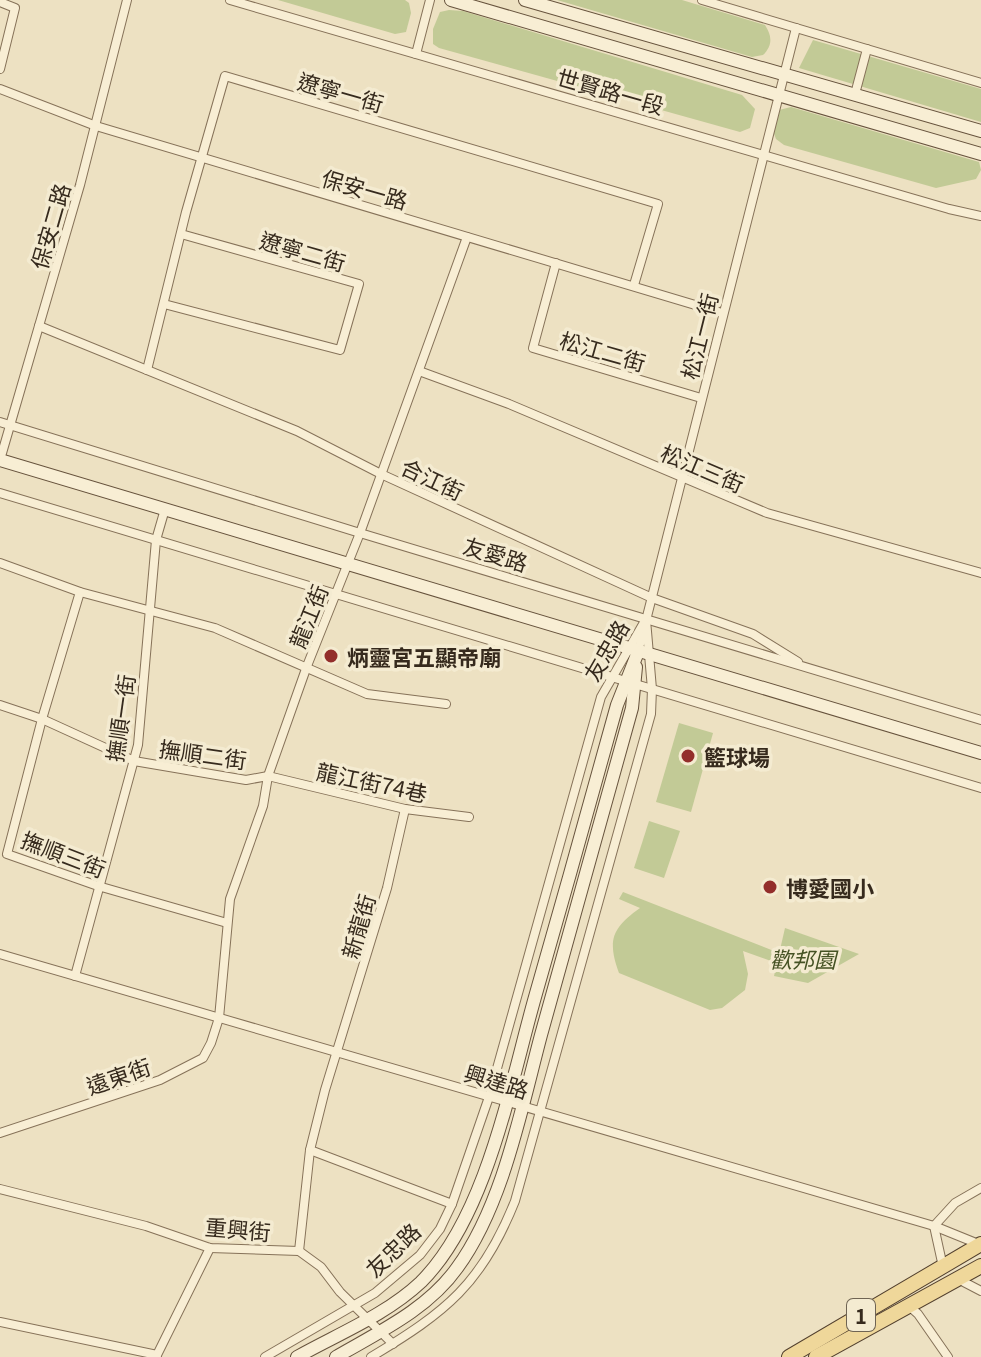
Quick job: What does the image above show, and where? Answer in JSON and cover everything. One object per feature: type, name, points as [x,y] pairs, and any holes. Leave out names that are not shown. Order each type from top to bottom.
[{"type":"main road","name":"1","points":[[789,1357],[981,1245]]},
{"type":"main road","name":"1","points":[[816,1357],[907,1304],[981,1266]]},
{"type":"street","name":"保安二路","points":[[0,460],[4,423],[39,326],[96,126],[127,0]]},
{"type":"street","name":"世賢路一段","points":[[230,0],[981,216]]},
{"type":"street","points":[[416,54],[430,0]]},
{"type":"street","name":"世賢路一段","points":[[451,0],[981,154]]},
{"type":"street","points":[[525,0],[981,131]]},
{"type":"street","points":[[702,0],[981,83]]},
{"type":"street","points":[[0,2],[15,8],[0,69]]},
{"type":"street","name":"松江一街","points":[[638,652],[796,28]]},
{"type":"street","points":[[855,94],[867,49]]},
{"type":"street","name":"遼寧一街","points":[[147,370],[225,76],[658,204],[634,285]]},
{"type":"street","name":"保安一路","points":[[0,89],[96,126],[201,159],[722,313]]},
{"type":"street","name":"遼寧二街","points":[[164,304],[340,350],[359,284],[181,234]]},
{"type":"street","name":"龍江街","points":[[219,1018],[230,899],[263,806],[268,776],[467,237]]},
{"type":"street","name":"松江二街","points":[[556,263],[533,348],[701,398]]},
{"type":"street","name":"合江街","points":[[39,326],[297,431],[381,474],[652,598],[753,634],[808,668]]},
{"type":"street","name":"松江三街","points":[[419,371],[509,404],[767,513],[981,573]]},
{"type":"street","name":"友愛路","points":[[4,423],[981,720]]},
{"type":"street","points":[[0,460],[981,753]]},
{"type":"street","points":[[0,493],[981,788]]},
{"type":"street","name":"撫順一街","points":[[75,976],[138,745],[156,540],[165,509]]},
{"type":"street","points":[[0,563],[80,592],[215,628],[367,694],[446,704]]},
{"type":"street","name":"撫順三街","points":[[80,592],[42,719],[7,854],[98,886],[227,923]]},
{"type":"street","name":"友忠路","points":[[265,1357],[355,1306],[394,1279],[434,1239],[452,1204],[489,1097],[601,697],[611,676],[638,652]]},
{"type":"street","name":"友忠路","points":[[297,1357],[353,1325],[368,1320],[420,1282],[449,1247],[475,1201],[638,652]]},
{"type":"street","name":"友忠路","points":[[371,1357],[448,1305],[472,1280],[494,1249],[515,1201],[651,714],[652,689],[638,652]]},
{"type":"street","name":"友忠路","points":[[336,1357],[381,1332],[434,1293],[457,1268],[486,1220],[522,1106],[632,708],[630,682]]},
{"type":"street","name":"撫順二街","points":[[0,705],[42,719],[134,761],[246,780],[268,776]]},
{"type":"street","name":"龍江街74巷","points":[[268,776],[405,809],[469,817]]},
{"type":"street","name":"新龍街","points":[[299,1251],[310,1150],[336,1051],[387,888],[405,809]]},
{"type":"street","name":"興達路","points":[[0,954],[934,1226],[981,1245]]},
{"type":"street","name":"遠東街","points":[[0,1133],[160,1080],[203,1058],[219,1018]]},
{"type":"street","points":[[310,1150],[452,1204]]},
{"type":"street","points":[[943,1267],[934,1226],[955,1203],[981,1188]]},
{"type":"street","name":"重興街","points":[[0,1189],[146,1226],[210,1248],[299,1251],[321,1267],[393,1344]]},
{"type":"street","points":[[0,1322],[156,1356],[210,1248]]},
{"type":"street","points":[[958,1279],[981,1291]]},
{"type":"street","points":[[907,1304],[918,1314],[948,1357]]},
{"type":"green space","points":[[278,0],[405,0],[411,13],[406,32],[395,34]]},
{"type":"green space","points":[[557,0],[682,0],[765,25],[770,44],[763,55],[752,57]]},
{"type":"green space","points":[[463,11],[742,95],[755,109],[750,128],[740,132],[439,48],[433,44],[433,29],[440,12]]},
{"type":"green space","points":[[813,40],[981,89],[981,122],[799,68]]},
{"type":"green space","points":[[791,107],[979,162],[981,170],[976,179],[936,188],[784,145],[776,139],[773,131],[779,110]]},
{"type":"green space","name":"籃球場","points":[[679,723],[713,733],[691,812],[656,802]]},
{"type":"green space","points":[[649,821],[680,831],[664,878],[634,868]]},
{"type":"green space","points":[[623,892],[774,951],[771,961],[743,951],[748,974],[745,990],[722,1008],[710,1010],[619,973],[613,952],[614,936],[623,922],[640,908],[619,899]]},
{"type":"green space","name":"歡邦園","points":[[785,928],[859,954],[808,983],[774,976]]},
{"type":"place","name":"炳靈宮五顯帝廟","points":[[331,656]]},
{"type":"place","name":"籃球場","points":[[688,756]]},
{"type":"place","name":"博愛國小","points":[[770,887]]}]
